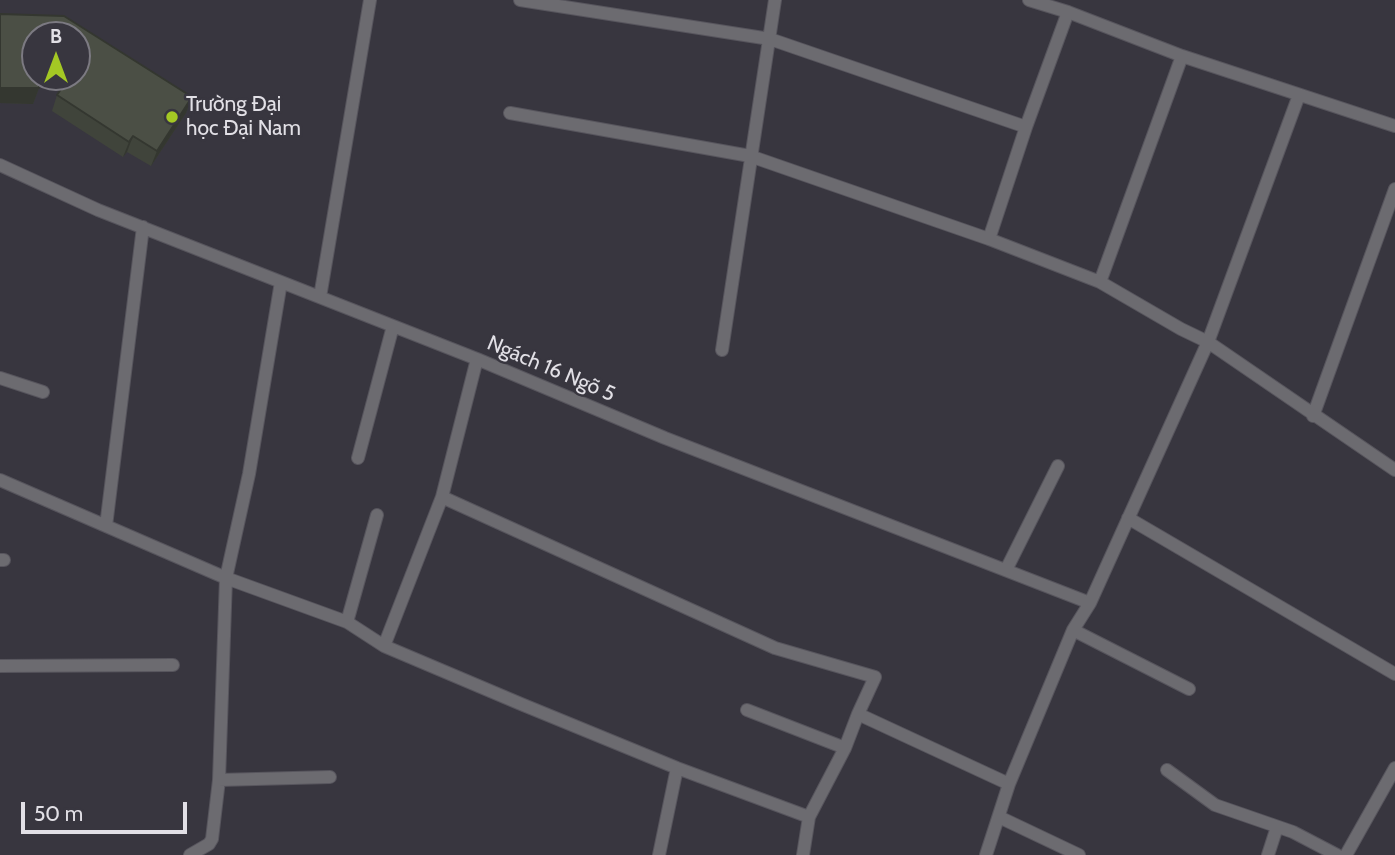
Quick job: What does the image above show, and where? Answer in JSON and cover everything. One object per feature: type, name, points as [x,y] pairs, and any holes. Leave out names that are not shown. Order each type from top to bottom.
[{"type":"lane","points":[[320,297],[370,0]]},
{"type":"lane","points":[[520,0],[770,38],[1026,127]]},
{"type":"lane","points":[[722,350],[775,0]]},
{"type":"lane","points":[[1029,0],[1068,12],[1182,56],[1395,126]]},
{"type":"lane","points":[[989,239],[1068,12]]},
{"type":"lane","points":[[1100,282],[1182,56]]},
{"type":"lane","points":[[986,855],[1009,784],[1073,630],[1090,603],[1208,342],[1299,95]]},
{"type":"lane","points":[[510,113],[750,156],[989,239],[1100,282],[1181,330],[1208,342],[1395,470]]},
{"type":"lane","name":"Ngách 16 Ngõ 5","points":[[0,165],[98,210],[477,359],[665,438],[1090,603]]},
{"type":"lane","points":[[1313,416],[1395,189]]},
{"type":"lane","points":[[106,526],[143,228]]},
{"type":"lane","points":[[190,855],[209,844],[212,839],[219,780],[226,578],[249,474],[281,282]]},
{"type":"lane","points":[[358,458],[393,326]]},
{"type":"lane","points":[[384,646],[442,497],[477,359]]},
{"type":"lane","points":[[0,378],[43,392]]},
{"type":"lane","points":[[1006,570],[1058,466]]},
{"type":"lane","points":[[0,480],[226,578],[347,622],[384,646],[677,768],[809,817]]},
{"type":"lane","points":[[442,497],[775,648],[875,677],[845,748],[809,817],[803,855]]},
{"type":"lane","points":[[347,622],[377,515]]},
{"type":"lane","points":[[1129,518],[1395,674]]},
{"type":"lane","points":[[1073,630],[1189,689]]},
{"type":"lane","points":[[0,666],[173,665]]},
{"type":"lane","points":[[747,710],[845,748]]},
{"type":"lane","points":[[858,714],[1009,784]]},
{"type":"lane","points":[[659,855],[677,768]]},
{"type":"lane","points":[[1346,855],[1395,768]]},
{"type":"lane","points":[[1167,770],[1215,805],[1317,843],[1337,855]]},
{"type":"lane","points":[[219,780],[330,777]]},
{"type":"lane","points":[[999,817],[1079,855]]},
{"type":"lane","points":[[1268,855],[1277,827]]},
{"type":"building","points":[[0,14],[64,16],[72,21],[21,21],[21,88],[0,88]]},
{"type":"building","points":[[91,33],[192,97],[157,151],[133,136],[129,142],[57,95],[60,91],[91,91]]},
{"type":"place","name":"Trường Đại học Đại Nam","points":[[172,117]]}]
